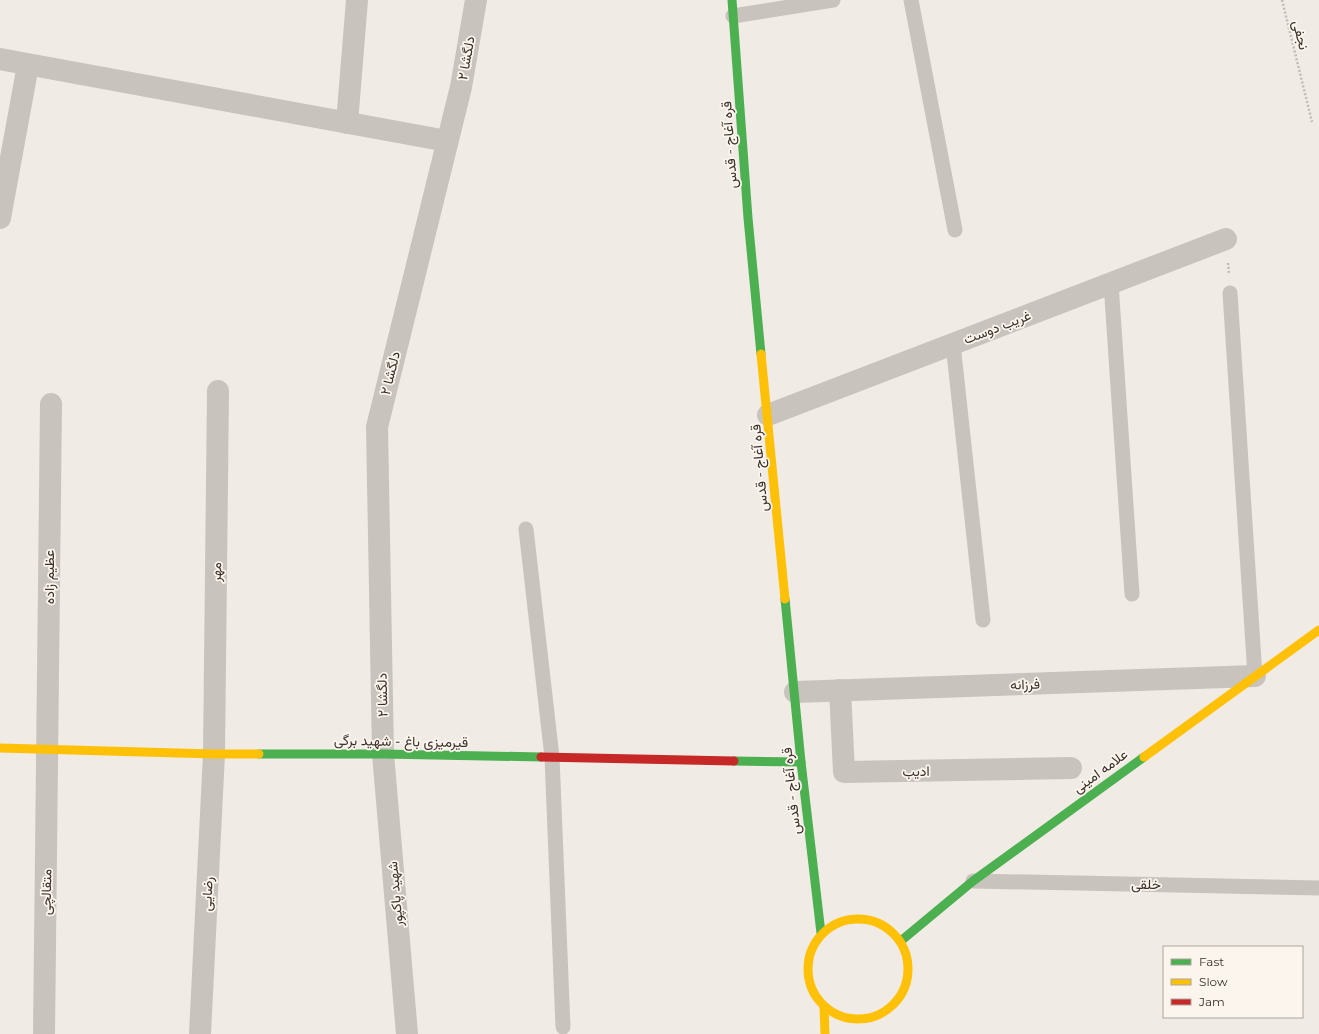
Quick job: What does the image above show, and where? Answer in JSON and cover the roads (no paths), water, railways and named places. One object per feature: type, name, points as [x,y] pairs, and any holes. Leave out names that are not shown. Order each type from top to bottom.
[{"type":"main road","name":"قره آغاج - قدس","points":[[732,0],[748,218],[802,762],[821,933]]},
{"type":"main road","name":"علامه امینی","points":[[902,940],[973,881],[1319,630]]},
{"type":"main road","name":"قیرمیزی باغ - شهید برگی","points":[[0,748],[214,754],[383,754],[802,762]]},
{"type":"main road","points":[[848,918],[878,921],[902,940],[910,970],[900,1000],[878,1017],[849,1020],[824,1007],[809,984],[808,957],[821,933],[848,918]]},
{"type":"main road","points":[[824,1007],[825,1034]]},
{"type":"street","points":[[346,123],[357,0]]},
{"type":"street","name":"دلگشا ۲","points":[[383,754],[377,427],[460,87],[476,0]]},
{"type":"street","points":[[0,59],[447,141]]},
{"type":"street","points":[[0,218],[28,65]]},
{"type":"street","name":"غریب دوست","points":[[768,415],[1226,239]]},
{"type":"street","name":"مهر","points":[[214,754],[218,391]]},
{"type":"street","name":"عظیم زاده","points":[[48,750],[51,404]]},
{"type":"street","name":"فرزانه","points":[[795,692],[1255,676]]},
{"type":"street","name":"ادیب","points":[[840,690],[844,772],[1071,768]]},
{"type":"street","name":"متقالچی","points":[[44,1034],[48,750]]},
{"type":"street","name":"رضایی","points":[[200,1034],[214,754]]},
{"type":"street","name":"شهید پاکپور","points":[[383,754],[407,1034]]},
{"type":"lane","points":[[733,16],[833,0]]},
{"type":"lane","points":[[911,0],[955,230]]},
{"type":"lane","points":[[1111,283],[1132,594]]},
{"type":"lane","points":[[1230,293],[1255,676]]},
{"type":"lane","points":[[953,344],[983,620]]},
{"type":"lane","points":[[526,529],[552,757],[563,1027]]},
{"type":"lane","name":"خلقی","points":[[973,881],[1319,888]]}]
